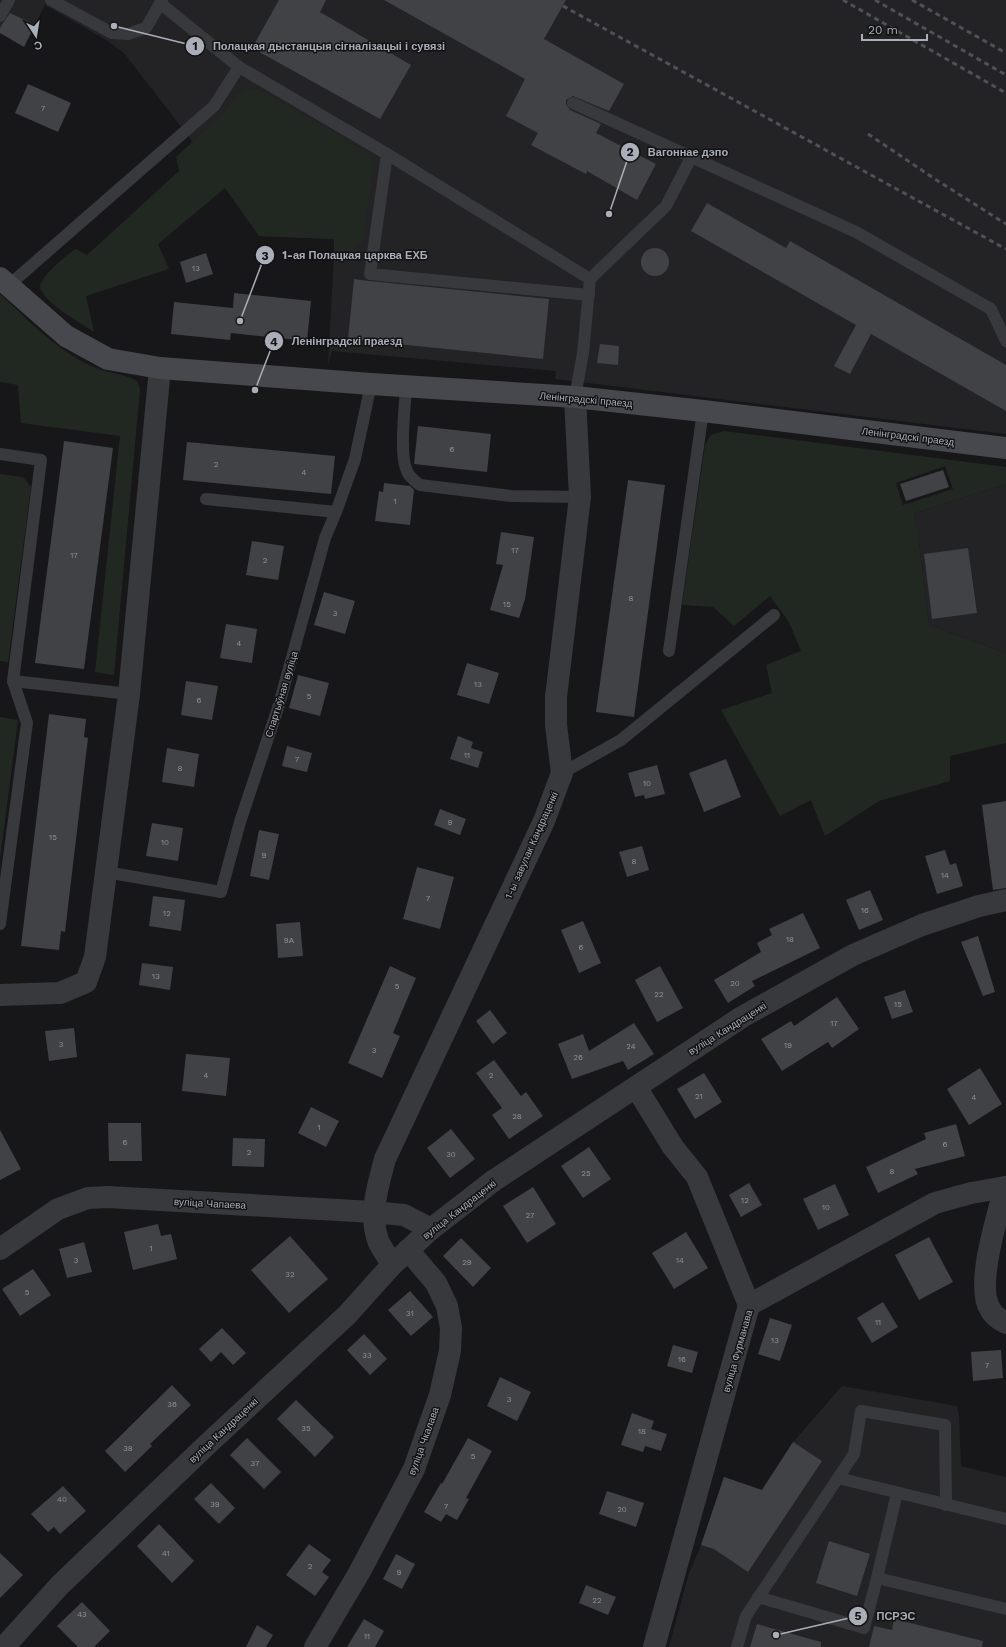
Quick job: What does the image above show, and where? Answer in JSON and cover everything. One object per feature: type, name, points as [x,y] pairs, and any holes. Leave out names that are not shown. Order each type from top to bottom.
[{"type":"street","name":"Ленінградскі праезд","points":[[4,282],[66,336],[108,359],[160,368],[406,387],[575,397],[1006,448]]},
{"type":"street","points":[[0,995],[60,993],[86,982],[95,956],[129,694],[160,368]]},
{"type":"street","name":"1-ы завулак Кандраценкі","points":[[392,1264],[379,1242],[373,1212],[385,1159],[544,820],[562,773],[556,725],[556,698],[580,497],[575,397]]},
{"type":"street","name":"вуліца Кандраценкі","points":[[4,1647],[60,1585],[212,1440],[347,1315],[392,1264],[431,1228],[493,1181],[742,1017],[853,955],[922,925],[979,906],[1006,900]]},
{"type":"street","points":[[636,1087],[673,1147],[697,1177],[749,1305]]},
{"type":"street","name":"вуліца Фурманава","points":[[654,1647],[749,1305],[935,1202],[971,1193],[1006,1187],[985,1269],[985,1294],[989,1308],[999,1319],[1006,1323]]},
{"type":"street","name":"вуліца Чапаева","points":[[0,1249],[58,1209],[88,1198],[108,1197],[373,1212],[404,1215],[431,1228]]},
{"type":"street","name":"вуліца Чкалава","points":[[314,1647],[359,1573],[414,1469],[440,1395],[450,1351],[451,1328],[447,1306],[436,1283],[408,1250]]},
{"type":"lane","points":[[0,16],[9,0]]},
{"type":"lane","points":[[51,0],[112,33],[128,34],[146,28],[161,2],[239,67],[388,154],[590,279]]},
{"type":"lane","points":[[4,282],[214,106],[239,67]]},
{"type":"lane","points":[[573,103],[856,232],[991,309],[1006,341]]},
{"type":"lane","points":[[388,154],[370,274],[589,295]]},
{"type":"lane","points":[[575,397],[583,353],[590,279],[666,206],[692,156]]},
{"type":"lane","name":"Спартыўная вуліца","points":[[106,872],[221,892],[240,822],[278,708],[325,538],[355,459],[371,384]]},
{"type":"lane","points":[[406,387],[403,458],[407,472],[413,480],[420,485],[511,496],[580,497]]},
{"type":"lane","points":[[669,651],[703,411]]},
{"type":"lane","points":[[0,454],[41,460],[13,681],[27,723],[0,924]]},
{"type":"lane","points":[[206,499],[336,512]]},
{"type":"lane","points":[[562,773],[621,740],[774,615]]},
{"type":"lane","points":[[13,681],[129,694]]},
{"type":"lane","points":[[737,1647],[746,1616],[854,1454],[861,1410],[945,1425],[946,1505]]},
{"type":"lane","points":[[838,1478],[1006,1519]]},
{"type":"lane","points":[[758,1597],[864,1628],[897,1493]]},
{"type":"lane","points":[[876,1578],[1006,1609]]},
{"type":"shaded area","points":[[0,0],[1006,0],[1006,434],[555,379],[556,371],[332,351],[328,364],[335,239],[259,236],[192,141],[124,53],[106,40],[45,5],[24,47],[0,27]]},
{"type":"shaded area","points":[[248,89],[258,89],[364,150],[371,157],[373,166],[363,240],[357,247],[351,252],[334,254],[334,239],[259,236],[225,188],[158,244],[169,269],[86,296],[94,332],[55,306],[43,293],[40,287],[41,282],[49,272],[60,261],[76,249],[87,255],[179,171],[176,157],[223,114],[237,95]]},
{"type":"shaded area","points":[[0,294],[54,343],[91,366],[132,378],[137,381],[140,389],[114,675],[95,672],[120,436],[21,423],[18,385],[0,382]]},
{"type":"shaded area","points":[[724,431],[1006,467],[1006,484],[914,513],[929,625],[1006,653],[1006,743],[950,756],[950,781],[879,801],[825,836],[811,800],[780,816],[721,710],[772,693],[766,665],[801,651],[789,622],[770,596],[734,626],[713,607],[682,605],[705,445],[711,435]],"holes":[[[945,466],[953,489],[903,505],[896,483]]]},
{"type":"shaded area","points":[[0,474],[23,477],[31,487],[8,662],[0,661]]},
{"type":"shaded area","points":[[1006,484],[1006,653],[929,625],[914,513]]},
{"type":"shaded area","points":[[0,717],[18,720],[0,859]]},
{"type":"shaded area","points":[[842,1386],[957,1406],[959,1416],[961,1466],[1006,1477],[1006,1647],[879,1647],[870,1645],[869,1647],[669,1647],[689,1573],[701,1545],[724,1477],[735,1481],[754,1501],[793,1442]]},
{"type":"building","points":[[279,0],[326,0],[320,12],[411,65],[380,119],[252,48]]},
{"type":"building","points":[[384,0],[566,0],[544,39],[624,84],[609,111],[573,96],[566,100],[566,104],[570,110],[601,124],[596,133],[656,164],[637,200],[587,171],[586,174],[531,145],[538,133],[506,116],[525,79]]},
{"type":"building","points":[[10,13],[35,25],[24,47],[0,33],[0,28]]},
{"type":"building","points":[[28,84],[71,103],[58,132],[15,113]]},
{"type":"building","points":[[707,203],[786,248],[790,241],[1006,365],[1006,411],[871,334],[850,374],[834,366],[856,325],[691,231]]},
{"type":"building","points":[[655,248],[665,252],[669,262],[665,272],[655,276],[645,272],[641,262],[645,252]]},
{"type":"building","points":[[206,253],[213,274],[186,283],[180,262]]},
{"type":"building","points":[[354,279],[549,299],[543,359],[348,339]]},
{"type":"building","points":[[234,293],[311,301],[307,341],[231,333],[230,340],[171,334],[174,302],[233,308]]},
{"type":"building","points":[[600,344],[619,346],[618,365],[597,363]]},
{"type":"building","points":[[418,426],[491,434],[487,472],[414,464]]},
{"type":"building","points":[[64,441],[113,448],[84,669],[35,663]]},
{"type":"building","points":[[187,442],[335,456],[331,494],[183,480]]},
{"type":"building","points":[[943,470],[949,487],[906,501],[900,484]]},
{"type":"building","points":[[628,480],[665,485],[634,717],[596,712]]},
{"type":"building","points":[[384,483],[410,486],[414,490],[410,525],[375,521],[379,491],[383,492]]},
{"type":"building","points":[[501,532],[534,537],[525,599],[519,618],[490,610],[503,565],[496,564]]},
{"type":"building","points":[[252,541],[284,546],[278,580],[246,575]]},
{"type":"building","points":[[968,548],[977,613],[932,619],[924,554]]},
{"type":"building","points":[[324,592],[355,601],[345,634],[314,625]]},
{"type":"building","points":[[226,624],[257,629],[252,663],[220,658]]},
{"type":"building","points":[[467,663],[499,673],[489,704],[457,695]]},
{"type":"building","points":[[298,675],[329,683],[320,716],[289,708]]},
{"type":"building","points":[[186,681],[218,686],[212,720],[181,715]]},
{"type":"building","points":[[49,714],[86,719],[84,737],[88,738],[65,932],[61,931],[59,950],[21,946]]},
{"type":"building","points":[[458,736],[473,742],[471,748],[483,752],[478,768],[450,759]]},
{"type":"building","points":[[287,746],[312,753],[307,772],[282,766]]},
{"type":"building","points":[[167,748],[199,754],[194,787],[162,782]]},
{"type":"building","points":[[726,759],[741,797],[704,812],[689,773]]},
{"type":"building","points":[[657,765],[665,794],[645,799],[644,795],[635,797],[628,773]]},
{"type":"building","points":[[1006,801],[1006,888],[993,890],[982,805]]},
{"type":"building","points":[[440,809],[466,819],[460,835],[434,825]]},
{"type":"building","points":[[152,823],[183,828],[178,861],[146,856]]},
{"type":"building","points":[[259,830],[279,834],[269,880],[250,876]]},
{"type":"building","points":[[642,846],[649,870],[627,877],[619,852]]},
{"type":"building","points":[[945,850],[950,865],[956,863],[963,886],[937,894],[925,856]]},
{"type":"building","points":[[417,867],[454,877],[440,929],[403,919]]},
{"type":"building","points":[[870,890],[883,920],[859,930],[846,900]]},
{"type":"building","points":[[153,896],[185,900],[181,931],[149,926]]},
{"type":"building","points":[[803,913],[820,948],[752,981],[755,986],[728,1003],[714,980],[761,952],[757,943],[772,935],[769,929]]},
{"type":"building","points":[[583,921],[601,963],[579,973],[561,930]]},
{"type":"building","points":[[300,922],[303,956],[278,958],[276,924]]},
{"type":"building","points":[[978,936],[995,992],[983,996],[961,942]]},
{"type":"building","points":[[142,963],[173,967],[170,990],[139,985]]},
{"type":"building","points":[[390,966],[416,978],[393,1033],[400,1036],[382,1078],[348,1063]]},
{"type":"building","points":[[660,966],[683,1008],[657,1022],[635,980]]},
{"type":"building","points":[[905,990],[913,1012],[892,1019],[884,997]]},
{"type":"building","points":[[837,997],[859,1029],[832,1048],[828,1042],[782,1071],[761,1039],[791,1021],[794,1026]]},
{"type":"building","points":[[490,1010],[507,1033],[493,1044],[476,1021]]},
{"type":"building","points":[[634,1023],[654,1054],[628,1070],[623,1061],[572,1079],[558,1044],[583,1034],[589,1051]]},
{"type":"building","points":[[74,1028],[77,1057],[49,1061],[45,1031]]},
{"type":"building","points":[[186,1054],[230,1058],[226,1096],[182,1091]]},
{"type":"building","points":[[494,1060],[521,1096],[526,1092],[543,1116],[509,1139],[492,1115],[502,1108],[476,1073]]},
{"type":"building","points":[[980,1068],[1002,1104],[969,1125],[947,1089]]},
{"type":"building","points":[[704,1073],[722,1102],[695,1119],[677,1089]]},
{"type":"building","points":[[311,1107],[339,1121],[326,1147],[298,1133]]},
{"type":"building","points":[[108,1123],[141,1123],[142,1161],[109,1161]]},
{"type":"building","points":[[956,1124],[965,1156],[915,1169],[918,1174],[878,1193],[866,1167],[926,1139],[924,1133]]},
{"type":"building","points":[[451,1129],[475,1159],[450,1178],[427,1148]]},
{"type":"building","points":[[0,1130],[21,1169],[0,1180]]},
{"type":"building","points":[[233,1138],[265,1139],[264,1167],[232,1166]]},
{"type":"building","points":[[589,1147],[611,1179],[583,1198],[561,1166]]},
{"type":"building","points":[[749,1183],[762,1205],[741,1217],[729,1195]]},
{"type":"building","points":[[835,1184],[849,1215],[818,1230],[803,1199]]},
{"type":"building","points":[[533,1187],[556,1224],[527,1243],[503,1206]]},
{"type":"building","points":[[158,1224],[161,1236],[171,1234],[177,1259],[133,1270],[124,1232]]},
{"type":"building","points":[[686,1232],[708,1268],[674,1289],[652,1253]]},
{"type":"building","points":[[290,1236],[328,1279],[289,1313],[251,1270]]},
{"type":"building","points":[[929,1237],[953,1282],[919,1300],[895,1255]]},
{"type":"building","points":[[461,1238],[491,1268],[473,1287],[443,1256]]},
{"type":"building","points":[[84,1242],[92,1272],[67,1278],[59,1249]]},
{"type":"building","points":[[33,1269],[51,1295],[20,1316],[2,1289]]},
{"type":"building","points":[[410,1291],[433,1317],[411,1336],[388,1310]]},
{"type":"building","points":[[883,1302],[898,1327],[872,1343],[857,1318]]},
{"type":"building","points":[[770,1318],[792,1325],[780,1361],[758,1354]]},
{"type":"building","points":[[222,1328],[246,1353],[233,1365],[221,1352],[211,1362],[199,1349]]},
{"type":"building","points":[[364,1334],[387,1359],[370,1375],[347,1350]]},
{"type":"building","points":[[673,1345],[698,1352],[692,1373],[667,1366]]},
{"type":"building","points":[[1001,1350],[1003,1378],[973,1381],[971,1352]]},
{"type":"building","points":[[500,1377],[531,1392],[517,1421],[487,1406]]},
{"type":"building","points":[[172,1385],[191,1405],[150,1444],[152,1446],[125,1472],[105,1451]]},
{"type":"building","points":[[296,1400],[334,1437],[315,1457],[277,1419]]},
{"type":"building","points":[[632,1413],[654,1421],[651,1429],[667,1434],[661,1451],[645,1446],[643,1452],[621,1445]]},
{"type":"building","points":[[247,1438],[281,1472],[264,1489],[230,1455]]},
{"type":"building","points":[[468,1438],[492,1451],[466,1498],[469,1499],[457,1520],[446,1514],[441,1522],[424,1512]]},
{"type":"building","points":[[793,1442],[822,1461],[748,1572],[714,1549],[701,1545],[724,1477],[762,1490]]},
{"type":"building","points":[[211,1483],[235,1508],[219,1524],[194,1499]]},
{"type":"building","points":[[63,1486],[86,1511],[60,1534],[54,1527],[48,1532],[31,1514]]},
{"type":"building","points":[[607,1491],[644,1503],[636,1527],[599,1514]]},
{"type":"building","points":[[159,1524],[194,1561],[172,1583],[137,1546]]},
{"type":"building","points":[[829,1541],[870,1554],[857,1596],[816,1583]]},
{"type":"building","points":[[309,1544],[331,1560],[322,1572],[329,1577],[315,1596],[286,1575]]},
{"type":"building","points":[[0,1553],[23,1575],[0,1598]]},
{"type":"building","points":[[396,1554],[415,1564],[402,1589],[383,1579]]},
{"type":"building","points":[[586,1585],[616,1597],[608,1615],[579,1603]]},
{"type":"building","points":[[82,1602],[110,1631],[94,1647],[78,1647],[57,1626]]},
{"type":"building","points":[[364,1619],[384,1631],[375,1647],[347,1647]]},
{"type":"building","points":[[894,1619],[983,1641],[982,1647],[869,1647],[874,1626],[892,1630]]},
{"type":"building","points":[[757,1624],[821,1642],[821,1647],[750,1647]]},
{"type":"building","points":[[257,1625],[273,1635],[266,1647],[246,1647]]},
{"type":"railway","points":[[843,0],[1006,93]]},
{"type":"railway","points":[[875,0],[1006,75]]},
{"type":"railway","points":[[912,0],[1006,53]]},
{"type":"railway","points":[[563,6],[1006,249]]},
{"type":"railway","points":[[868,134],[1006,224]]},
{"type":"place","name":"Полацкая дыстанцыя сігналізацыі і сувязі","points":[[114,26]]},
{"type":"place","name":"Вагоннае дэпо","points":[[609,214]]},
{"type":"place","name":"1-ая Полацкая царква ЕХБ","points":[[240,321]]},
{"type":"place","name":"Ленінградскі праезд","points":[[255,390]]},
{"type":"place","name":"ПСРЭС","points":[[776,1635]]}]
